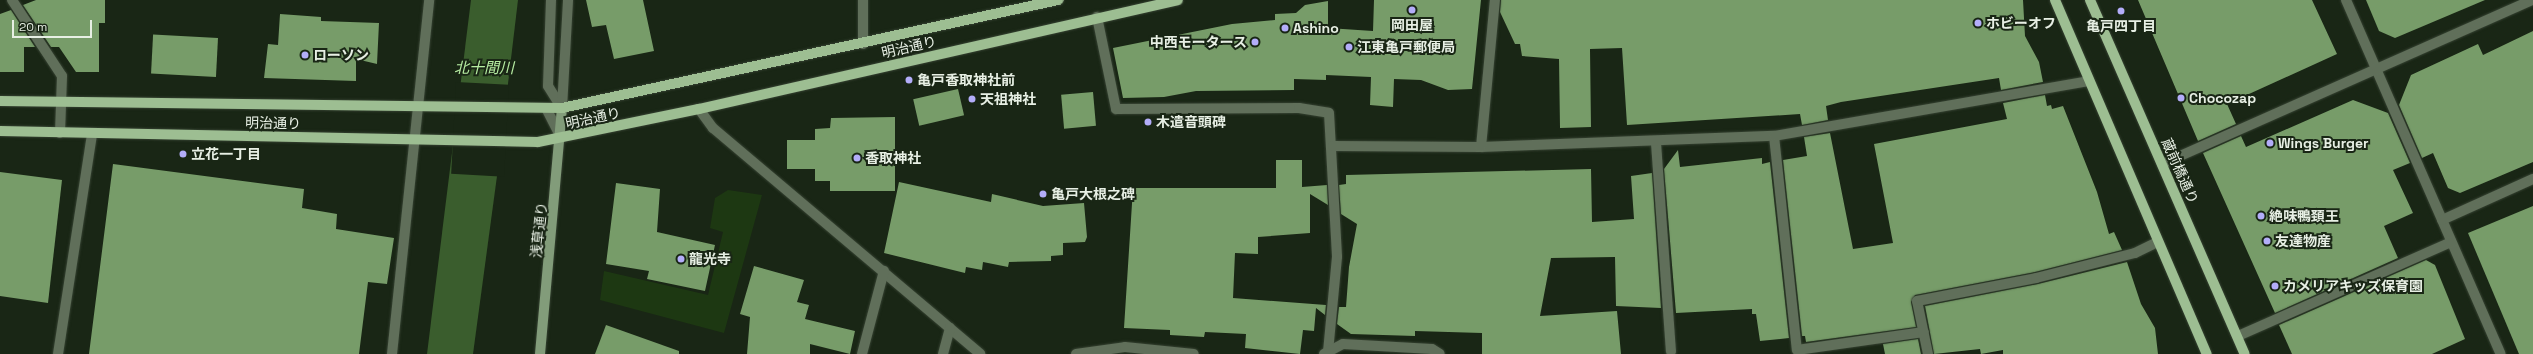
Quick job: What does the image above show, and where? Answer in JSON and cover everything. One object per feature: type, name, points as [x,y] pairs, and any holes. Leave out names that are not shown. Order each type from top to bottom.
[{"type":"main road","name":"明治通り","points":[[0,101],[547,110],[863,44],[1058,0]]},
{"type":"main road","name":"明治通り","points":[[0,131],[416,140],[518,144],[562,138],[698,109],[1097,17],[1178,0]]},
{"type":"main road","points":[[2055,0],[2207,354]]},
{"type":"main road","name":"蔵前橋通り","points":[[2090,0],[2246,354]]},
{"type":"main road","name":"浅草通り","points":[[540,354],[562,138],[562,108]]},
{"type":"street","points":[[12,0],[62,76],[60,133]]},
{"type":"street","points":[[392,354],[416,140],[417,108],[428,0]]},
{"type":"street","points":[[551,0],[548,86],[562,108]]},
{"type":"street","points":[[562,108],[568,0]]},
{"type":"street","points":[[863,0],[863,44]]},
{"type":"street","points":[[1481,147],[1495,0]]},
{"type":"street","points":[[2346,0],[2501,354]]},
{"type":"street","points":[[2162,164],[2532,0]]},
{"type":"street","points":[[1097,17],[1116,109],[1299,108],[1329,113],[1337,257],[1326,353]]},
{"type":"street","points":[[1332,146],[1481,147],[1656,143],[1774,136],[2089,81]]},
{"type":"street","points":[[698,109],[713,128],[884,270],[980,354]]},
{"type":"street","points":[[547,110],[562,138]]},
{"type":"street","points":[[58,354],[92,134]]},
{"type":"street","points":[[1774,136],[1797,350],[1924,332]]},
{"type":"street","points":[[1656,143],[1671,351]]},
{"type":"street","points":[[2442,220],[2533,179]]},
{"type":"street","points":[[1928,354],[1917,301],[2036,278],[2135,253],[2158,242]]},
{"type":"street","points":[[2238,336],[2451,242]]},
{"type":"street","points":[[862,354],[884,270]]},
{"type":"street","points":[[943,354],[950,328]]},
{"type":"street","points":[[1326,353],[1344,344],[1432,349],[1440,354]]},
{"type":"street","points":[[1076,354],[1125,347],[1194,354]]},
{"type":"shaded area","points":[[728,190],[762,195],[724,333],[600,300],[604,271],[708,295],[723,232],[710,228],[715,198]]},
{"type":"water","name":"北十間川","points":[[471,0],[518,0],[497,176],[473,354],[427,354]]},
{"type":"pier","points":[[456,82],[509,85],[504,177],[451,174]]},
{"type":"building","points":[[36,0],[105,0],[105,23],[99,23],[99,72],[76,72],[59,47],[51,47],[23,5]]},
{"type":"building","points":[[586,0],[643,0],[654,51],[614,59],[606,25],[592,27]]},
{"type":"building","points":[[1374,0],[1481,0],[1472,89],[1448,90],[1421,80],[1394,79],[1393,107],[1370,105],[1371,77],[1326,75],[1326,80],[1294,79],[1294,90],[1196,91],[1164,97],[1123,98],[1113,48],[1232,24],[1275,20],[1275,14],[1296,13],[1305,5],[1328,1],[1328,28],[1373,31]]},
{"type":"building","points":[[1501,0],[2023,0],[2025,36],[2039,62],[2043,82],[2001,90],[1999,78],[1841,102],[1826,106],[1828,120],[1802,125],[1800,114],[1627,125],[1622,48],[1590,49],[1591,127],[1560,128],[1559,59],[1522,56],[1520,44],[1515,44],[1500,12]]},
{"type":"building","points":[[2138,0],[2312,0],[2337,54],[2227,104],[2236,124],[2198,141]]},
{"type":"building","points":[[2366,0],[2485,0],[2395,38],[2379,31]]},
{"type":"building","points":[[11,10],[35,47],[24,47],[24,72],[0,72],[0,14]]},
{"type":"building","points":[[280,14],[321,17],[321,21],[379,23],[377,64],[356,59],[356,81],[264,78],[268,44],[278,45]]},
{"type":"building","points":[[2533,31],[2533,162],[2460,193],[2448,188],[2433,153],[2422,158],[2399,105],[2411,75],[2478,44],[2483,55]]},
{"type":"building","points":[[153,35],[218,38],[216,77],[151,74]]},
{"type":"building","points":[[958,89],[964,115],[919,126],[913,99]]},
{"type":"building","points":[[1093,92],[1096,126],[1064,129],[1061,95]]},
{"type":"building","points":[[2045,95],[2047,106],[2051,105],[2052,109],[2063,106],[2097,192],[2109,234],[2114,232],[2122,250],[2035,272],[1915,295],[1911,302],[1916,327],[1806,342],[1805,336],[1802,336],[1783,160],[1807,156],[1804,137],[1830,133],[1853,249],[1893,243],[1874,144],[2007,119],[2003,103]]},
{"type":"building","points":[[2353,100],[2388,113],[2410,163],[2393,170],[2413,213],[2384,226],[2398,258],[2275,313],[2203,153],[2241,136],[2246,147]]},
{"type":"building","points":[[895,117],[895,191],[830,191],[830,181],[815,181],[815,169],[787,169],[787,140],[815,140],[815,129],[830,128],[831,118]]},
{"type":"building","points":[[1678,150],[1680,167],[1762,158],[1762,164],[1770,162],[1789,338],[1760,341],[1756,314],[1752,314],[1752,309],[1676,313],[1664,169]]},
{"type":"building","points":[[1276,160],[1302,160],[1302,187],[1327,185],[1328,205],[1310,194],[1310,233],[1258,237],[1258,254],[1235,253],[1233,298],[1326,305],[1325,315],[1316,308],[1314,331],[1303,330],[1300,354],[1245,348],[1246,334],[1205,332],[1204,337],[1170,335],[1170,330],[1124,328],[1133,188],[1276,188]]},
{"type":"building","points":[[113,164],[304,189],[302,208],[337,214],[336,229],[394,238],[387,284],[368,282],[359,354],[89,354]]},
{"type":"building","points":[[1591,169],[1592,222],[1634,219],[1631,176],[1652,173],[1661,308],[1616,306],[1615,257],[1551,258],[1540,316],[1617,311],[1621,354],[1482,354],[1482,333],[1415,331],[1415,336],[1351,334],[1337,324],[1339,307],[1346,307],[1349,267],[1357,224],[1341,214],[1339,185],[1346,184],[1346,175]]},
{"type":"building","points":[[0,172],[62,180],[48,303],[0,296]]},
{"type":"building","points":[[899,182],[991,202],[992,194],[1043,206],[1084,203],[1087,237],[1085,242],[1063,243],[1063,255],[1051,256],[1051,261],[1009,262],[1008,267],[983,262],[982,270],[966,267],[965,273],[884,253]]},
{"type":"building","points":[[616,183],[660,189],[657,232],[715,245],[705,291],[647,279],[649,271],[606,264]]},
{"type":"building","points":[[2533,206],[2533,354],[2519,354],[2468,233]]},
{"type":"building","points":[[2426,260],[2435,265],[2465,339],[2432,354],[2292,354],[2279,325]]},
{"type":"building","points":[[2127,262],[2141,304],[2155,328],[2158,354],[2003,354],[2003,350],[1981,354],[1980,349],[1934,354],[1925,306],[2038,284]]},
{"type":"building","points":[[754,266],[804,280],[797,302],[809,305],[805,319],[855,331],[850,354],[810,344],[810,354],[747,354],[750,317],[740,314]]},
{"type":"building","points":[[606,325],[679,351],[679,354],[595,354]]},
{"type":"building","points":[[1918,339],[1921,354],[1885,354],[1883,344]]},
{"type":"place","name":"岡田屋","points":[[1412,10]]},
{"type":"place","name":"亀戸四丁目","points":[[2121,11]]},
{"type":"place","name":"ホビーオフ","points":[[1978,23]]},
{"type":"place","name":"Ashino","points":[[1285,28]]},
{"type":"place","name":"中西モータース","points":[[1255,42]]},
{"type":"place","name":"江東亀戸郵便局","points":[[1349,47]]},
{"type":"place","name":"ローソン","points":[[305,55]]},
{"type":"place","name":"亀戸香取神社前","points":[[909,80]]},
{"type":"place","name":"Chocozap","points":[[2181,98]]},
{"type":"place","name":"天祖神社","points":[[972,99]]},
{"type":"place","name":"木遣音頭碑","points":[[1148,122]]},
{"type":"place","name":"Wings Burger","points":[[2270,143]]},
{"type":"place","name":"立花一丁目","points":[[183,154]]},
{"type":"place","name":"香取神社","points":[[857,158]]},
{"type":"place","name":"亀戸大根之碑","points":[[1043,194]]},
{"type":"place","name":"絶味鴨頚王","points":[[2261,216]]},
{"type":"place","name":"友達物産","points":[[2267,241]]},
{"type":"place","name":"龍光寺","points":[[681,259]]},
{"type":"place","name":"カメリアキッズ保育園","points":[[2275,286]]}]
